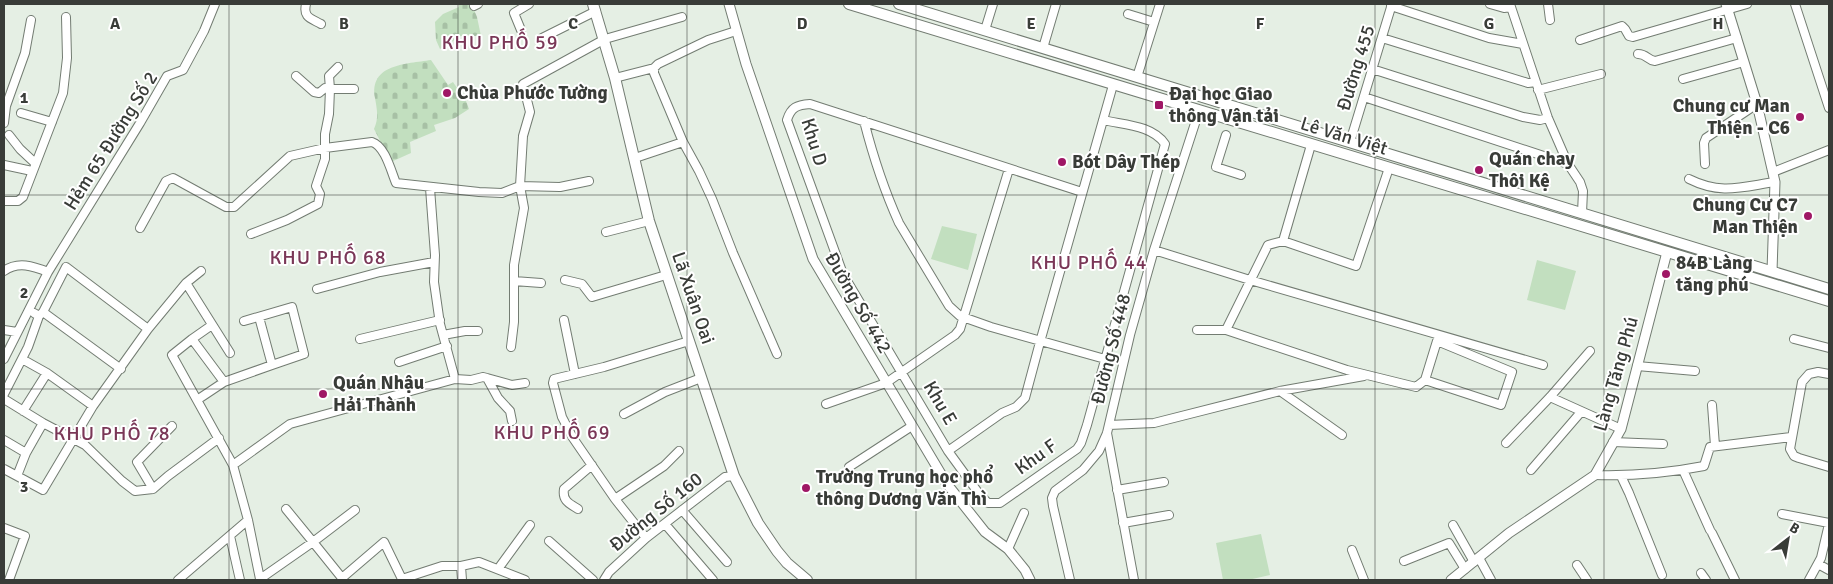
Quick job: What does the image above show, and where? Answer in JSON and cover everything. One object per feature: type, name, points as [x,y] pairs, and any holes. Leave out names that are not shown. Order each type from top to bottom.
[{"type":"main road","name":"Lê Văn Việt","points":[[850,4],[1829,301]]},
{"type":"main road","points":[[890,17],[894,4]]},
{"type":"main road","name":"Lê Văn Việt","points":[[899,4],[1829,289]]},
{"type":"main road","name":"Lã Xuân Oai","points":[[595,8],[615,78],[649,221],[734,476],[754,515],[772,544],[787,563],[807,580]]},
{"type":"main road","points":[[1132,91],[1137,76]]},
{"type":"main road","points":[[1178,104],[1182,90]]},
{"type":"main road","points":[[1199,111],[1203,97]]},
{"type":"main road","points":[[1346,155],[1350,142]]},
{"type":"main road","points":[[1667,252],[1670,240]]},
{"type":"main road","points":[[1770,283],[1772,271]]},
{"type":"street","name":"Hẻm 65 Đường Số 2","points":[[4,359],[48,272],[167,76],[183,70],[204,31],[215,4]]},
{"type":"street","points":[[306,4],[305,14],[307,17],[321,24]]},
{"type":"street","points":[[520,30],[514,12],[529,4]]},
{"type":"street","name":"Đường Số 442","points":[[729,4],[736,31],[813,259],[948,484],[984,532],[1008,549],[1025,570],[1030,580]]},
{"type":"street","points":[[985,30],[993,4]]},
{"type":"street","points":[[1043,48],[1056,4]]},
{"type":"street","points":[[1137,76],[1160,4]]},
{"type":"street","points":[[1490,4],[1504,8],[1510,5],[1548,118],[1568,164],[1580,182],[1583,191],[1582,213]]},
{"type":"street","points":[[1548,4],[1550,20]]},
{"type":"street","points":[[1580,40],[1622,26],[1629,36],[1632,37],[1727,7],[1747,4]]},
{"type":"street","points":[[1795,4],[1829,108]]},
{"type":"street","points":[[1392,5],[1489,38],[1523,44]]},
{"type":"street","name":"Đường 455","points":[[1350,142],[1392,5]]},
{"type":"street","points":[[1727,7],[1757,104],[1775,182],[1772,271]]},
{"type":"street","points":[[542,38],[595,8]]},
{"type":"street","points":[[1128,14],[1154,22]]},
{"type":"street","points":[[4,201],[18,201],[23,198],[62,93],[67,58],[66,17]]},
{"type":"street","points":[[511,347],[514,322],[514,264],[524,208],[520,186],[523,136],[530,112],[523,84],[605,39],[682,17]]},
{"type":"street","points":[[4,123],[6,106],[25,53],[31,20]]},
{"type":"street","points":[[615,78],[654,68],[658,64],[708,40],[736,31]]},
{"type":"street","points":[[1382,38],[1537,86],[1601,74]]},
{"type":"street","points":[[1638,54],[1644,54],[1650,60],[1655,61],[1737,38]]},
{"type":"street","points":[[1683,79],[1744,62]]},
{"type":"street","points":[[251,234],[287,220],[318,204],[320,194],[316,186],[325,159],[325,134],[329,114],[329,76],[338,67]]},
{"type":"street","points":[[654,68],[654,73],[683,142],[700,171],[777,354]]},
{"type":"street","points":[[1372,69],[1523,117],[1540,120],[1548,118]]},
{"type":"street","points":[[296,76],[314,92],[319,93],[324,88],[354,89]]},
{"type":"street","points":[[948,451],[1002,413],[1016,407],[1025,398],[1113,85]]},
{"type":"street","points":[[1364,97],[1568,164]]},
{"type":"street","name":"Khu D","points":[[864,121],[810,104],[796,106],[791,110],[786,120],[840,268],[903,372]]},
{"type":"street","points":[[1705,164],[1704,143],[1706,138],[1757,104]]},
{"type":"street","name":"Đường Số 448","points":[[1070,580],[1052,498],[1055,491],[1082,470],[1099,451],[1108,429],[1130,335],[1154,250],[1199,111]]},
{"type":"street","points":[[21,113],[52,122]]},
{"type":"street","name":"Khu F","points":[[948,451],[988,503],[1000,502],[1078,449],[1081,443],[1165,144],[1161,137],[1149,130],[1103,120]]},
{"type":"street","points":[[864,121],[1082,192]]},
{"type":"street","points":[[864,121],[874,158],[899,223],[949,306],[964,317],[991,327],[1105,359]]},
{"type":"street","points":[[9,135],[35,163]]},
{"type":"street","points":[[1226,135],[1213,166],[1241,175]]},
{"type":"street","points":[[140,228],[166,181],[173,178],[226,208],[234,207],[290,156],[325,148],[372,142],[376,143],[382,152],[396,183],[430,188],[502,192],[520,186],[560,187],[589,181]]},
{"type":"street","points":[[635,158],[683,142]]},
{"type":"street","points":[[1283,240],[1311,145]]},
{"type":"street","points":[[1773,172],[1829,150]]},
{"type":"street","points":[[4,165],[32,171]]},
{"type":"street","points":[[1226,330],[1268,245],[1283,240],[1356,266],[1389,168]]},
{"type":"street","points":[[826,404],[886,383],[955,335],[960,329],[1009,169]]},
{"type":"street","points":[[1689,179],[1717,189],[1775,182]]},
{"type":"street","points":[[430,188],[434,282],[443,335],[455,379]]},
{"type":"street","points":[[606,232],[649,221]]},
{"type":"street","points":[[1154,250],[1250,280],[1544,365]]},
{"type":"street","name":"Làng Tăng Phú","points":[[1451,580],[1509,533],[1595,475],[1621,429],[1667,252]]},
{"type":"street","points":[[317,289],[380,272],[434,262]]},
{"type":"street","points":[[4,271],[23,264],[48,272]]},
{"type":"street","points":[[4,394],[28,347],[41,314],[66,267],[148,329]]},
{"type":"street","points":[[4,469],[43,490],[93,406],[148,329],[186,283],[201,271]]},
{"type":"street","points":[[565,280],[582,284],[592,297],[666,275]]},
{"type":"street","points":[[514,281],[541,283]]},
{"type":"street","points":[[186,283],[230,353]]},
{"type":"street","points":[[197,400],[224,382],[304,354],[292,307],[244,321]]},
{"type":"street","points":[[29,310],[41,314],[120,369]]},
{"type":"street","points":[[259,317],[272,365]]},
{"type":"street","points":[[360,339],[440,320]]},
{"type":"street","points":[[564,320],[575,374]]},
{"type":"street","points":[[212,325],[172,355],[234,465],[260,579],[355,510]]},
{"type":"street","points":[[4,330],[17,332]]},
{"type":"street","points":[[1197,330],[1226,330],[1416,388],[1425,380],[1437,341],[1512,372],[1501,405],[1425,380]]},
{"type":"street","points":[[443,335],[478,331]]},
{"type":"street","points":[[192,339],[224,382]]},
{"type":"street","points":[[1794,339],[1829,348]]},
{"type":"street","points":[[646,538],[615,499],[573,438],[562,417],[553,383],[554,380],[689,341]]},
{"type":"street","points":[[399,362],[447,346]]},
{"type":"street","points":[[1506,443],[1590,351]]},
{"type":"street","points":[[22,359],[47,373],[93,406]]},
{"type":"street","points":[[1637,366],[1695,371]]},
{"type":"street","name":"Khu E","points":[[903,372],[948,451]]},
{"type":"street","points":[[1829,374],[1818,372],[1809,374],[1802,382],[1790,449],[1794,456],[1829,467]]},
{"type":"street","points":[[23,411],[47,373]]},
{"type":"street","points":[[1134,580],[1108,429],[1154,423],[1280,391],[1369,375]]},
{"type":"street","points":[[234,465],[290,424],[455,379],[471,380],[479,377],[512,385],[525,383]]},
{"type":"street","points":[[487,378],[498,398],[510,411],[512,421]]},
{"type":"street","points":[[624,414],[664,392],[701,378]]},
{"type":"street","points":[[1280,391],[1342,435]]},
{"type":"street","points":[[1550,397],[1621,429]]},
{"type":"street","points":[[4,399],[85,446],[135,491],[153,489],[219,438]]},
{"type":"street","points":[[1712,405],[1715,446]]},
{"type":"street","points":[[1531,470],[1581,412]]},
{"type":"street","points":[[17,476],[26,453],[43,423]]},
{"type":"street","points":[[153,489],[136,462],[172,426]]},
{"type":"street","points":[[850,467],[912,426]]},
{"type":"street","points":[[1595,475],[1621,476],[1704,466],[1710,447],[1791,437]]},
{"type":"street","points":[[4,440],[26,453]]},
{"type":"street","points":[[1614,442],[1663,444]]},
{"type":"street","points":[[615,499],[664,466],[678,450]]},
{"type":"street","points":[[578,509],[565,501],[564,489],[592,465]]},
{"type":"street","points":[[1683,470],[1735,580]]},
{"type":"street","name":"Đường Số 160","points":[[604,580],[609,572],[646,538],[725,477],[734,476]]},
{"type":"street","points":[[1621,476],[1630,493],[1662,575]]},
{"type":"street","points":[[1117,490],[1164,482]]},
{"type":"street","points":[[286,510],[341,579],[384,542],[402,580],[442,566],[461,566],[479,562],[525,580]]},
{"type":"street","points":[[682,510],[727,562]]},
{"type":"street","points":[[1008,549],[1024,513]]},
{"type":"street","points":[[1782,514],[1829,524],[1818,564],[1809,580]]},
{"type":"street","points":[[1123,522],[1170,515]]},
{"type":"street","points":[[182,579],[248,520]]},
{"type":"street","points":[[665,524],[713,580]]},
{"type":"street","points":[[498,569],[530,525]]},
{"type":"street","points":[[1453,525],[1491,580]]},
{"type":"street","points":[[4,528],[25,536],[9,580]]},
{"type":"street","points":[[230,536],[240,580]]},
{"type":"street","points":[[550,540],[593,580]]},
{"type":"street","points":[[1404,561],[1449,543],[1465,569]]},
{"type":"street","points":[[1352,550],[1364,580]]},
{"type":"street","points":[[1818,564],[1829,570]]},
{"type":"street","points":[[1577,565],[1587,580]]},
{"type":"street","points":[[461,566],[462,580]]},
{"type":"street","points":[[1701,573],[1706,580]]},
{"type":"green space","points":[[459,4],[472,5],[481,36],[461,36],[440,49],[436,40],[435,22],[443,14],[459,7]]},
{"type":"green space","points":[[431,60],[448,85],[453,82],[469,109],[455,118],[434,125],[436,131],[410,142],[411,153],[391,162],[374,129],[377,121],[375,87],[378,78],[383,72],[391,68]]},
{"type":"green space","points":[[942,226],[977,234],[968,270],[931,259]]},
{"type":"green space","points":[[1537,260],[1576,271],[1565,310],[1527,300]]},
{"type":"green space","points":[[1261,534],[1270,575],[1248,580],[1223,580],[1216,543]]},
{"type":"place","name":"Chùa Phước Tường","points":[[447,93]]},
{"type":"place","name":"Đại học Giao thông Vận tải","points":[[1159,105]]},
{"type":"place","name":"Chung cư Man Thiện - C6","points":[[1800,117]]},
{"type":"place","name":"Bót Dây Thép","points":[[1062,162]]},
{"type":"place","name":"Quán chay Thôi Kệ","points":[[1479,170]]},
{"type":"place","name":"Chung Cư C7 Man Thiện","points":[[1808,216]]},
{"type":"place","name":"84B Làng tăng phú","points":[[1666,274]]},
{"type":"place","name":"Quán Nhậu Hải Thành","points":[[323,394]]},
{"type":"place","name":"Trường Trung học phổ thông Dương Văn Thì","points":[[806,488]]},
{"type":"district","name":"KHU PHỐ 59","points":[[500,42]]},
{"type":"district","name":"KHU PHỐ 68","points":[[328,257]]},
{"type":"district","name":"KHU PHỐ 44","points":[[1089,262]]},
{"type":"district","name":"KHU PHỐ 69","points":[[552,432]]},
{"type":"district","name":"KHU PHỐ 78","points":[[112,433]]}]
